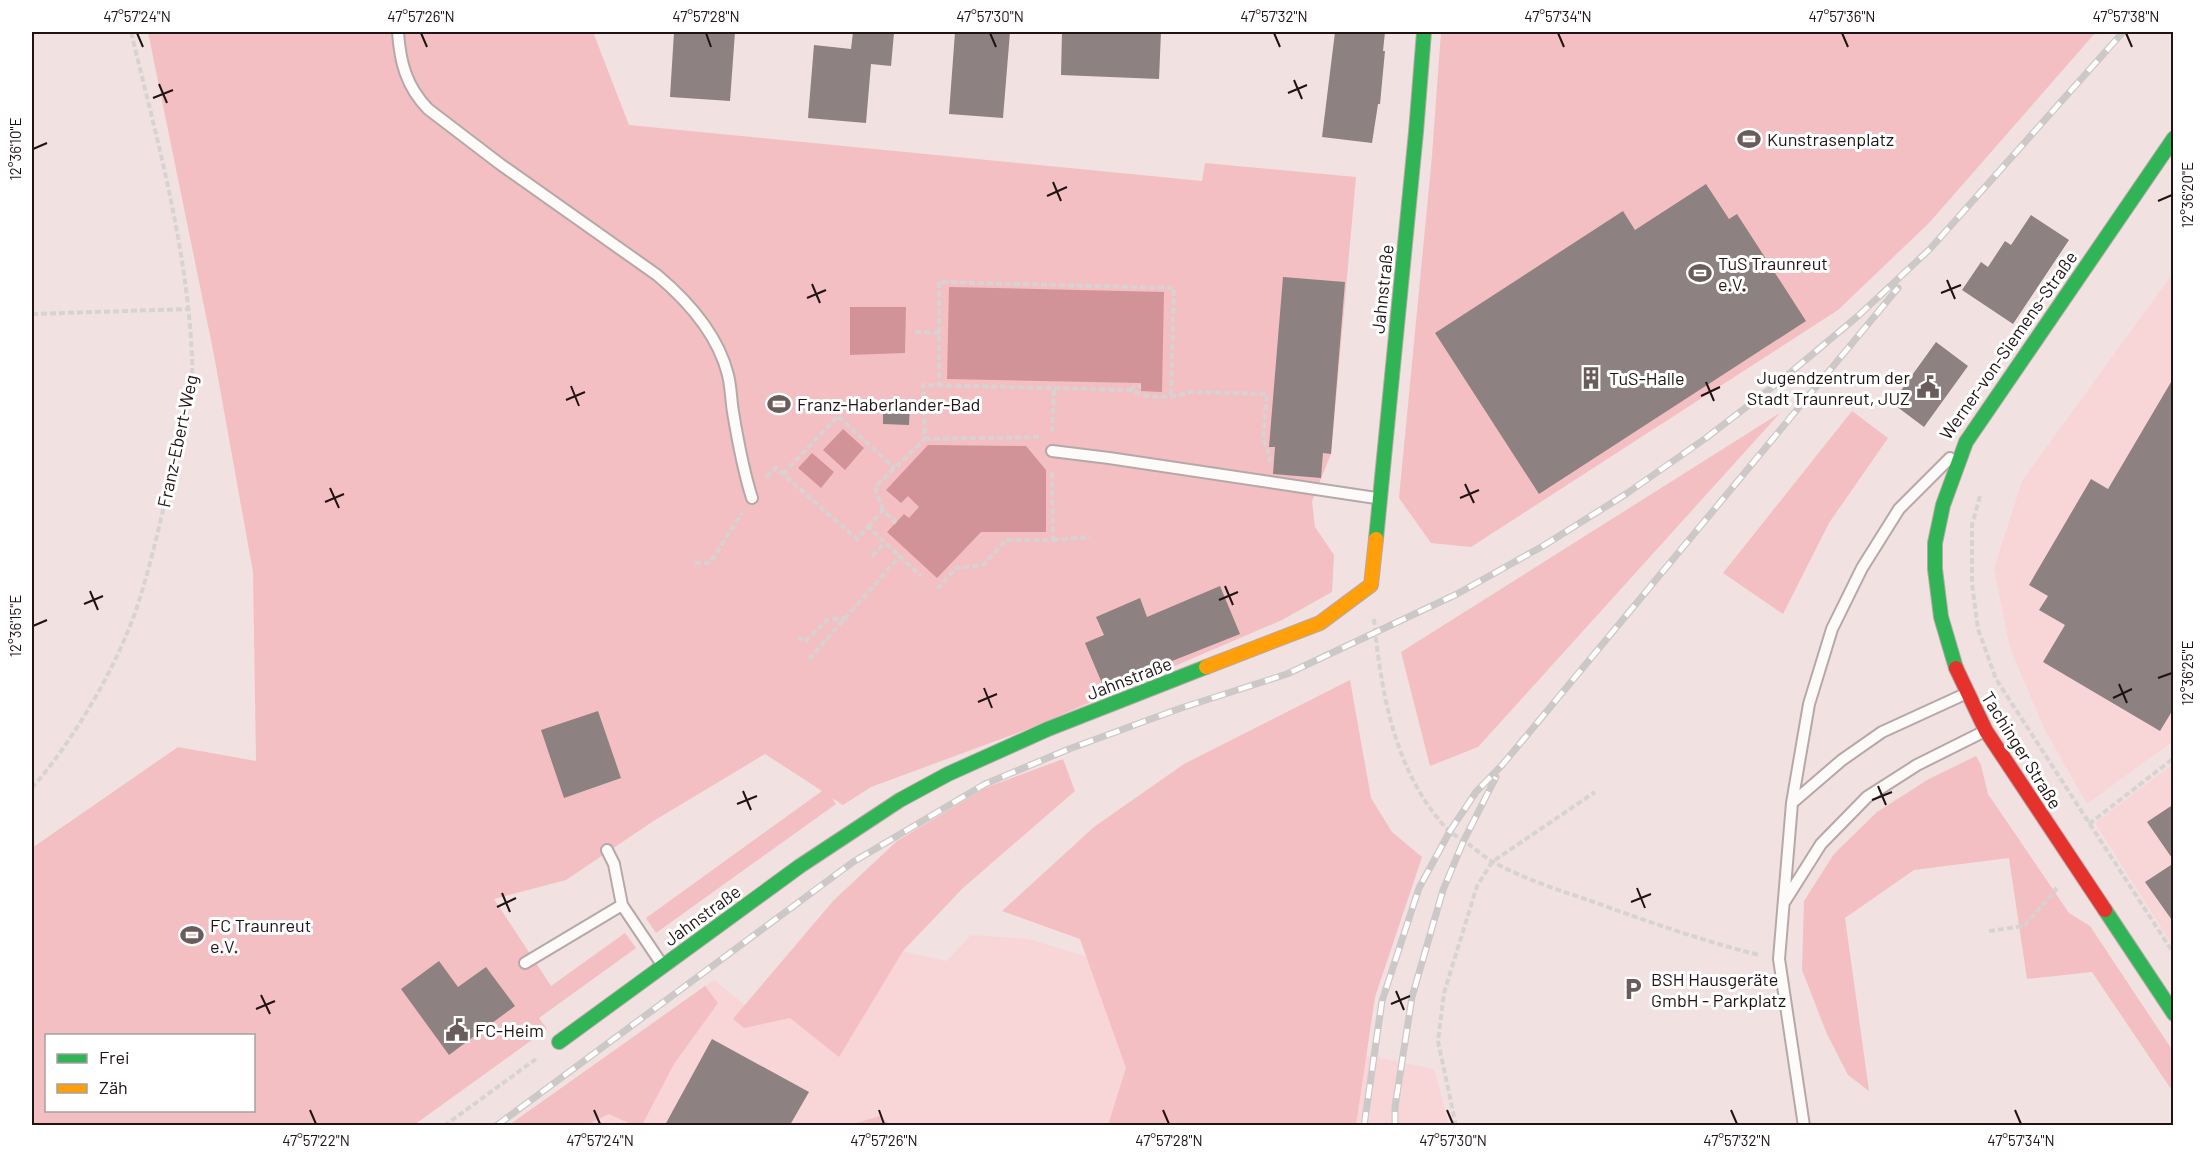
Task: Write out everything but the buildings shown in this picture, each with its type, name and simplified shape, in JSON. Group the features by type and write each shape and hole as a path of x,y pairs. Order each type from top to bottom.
{"street":[{"name":"Jahnstraße","path":"559,1042 855,828 951,772 1057,725 1320,623 1371,585 1424,32"},
{"name":"Werner-von-Siemens-Straße","path":"1966,442 2174,138"},
{"name":"Tachinger Straße","path":"1966,442 1945,498 1935,541 1938,599 1949,650 1965,694 1986,731 2174,1014"}],"lane":[{"path":"398,32 400,58 406,79 418,99 428,109 500,164 657,275 679,294 703,322 720,353 728,375 743,471 752,498"},
{"name":"Werner-von-Siemens-Straße","path":"1804,1125 1779,959 1792,803 1809,704 1837,619 1862,568 1899,509 1966,442"},
{"path":"1052,451 1380,499"},
{"path":"1792,803 1842,760 1882,732 1965,694"},
{"path":"1783,904 1821,844 1867,797 1917,765 1986,731"},
{"path":"607,850 614,864 622,905 663,966"},
{"path":"525,963 622,905"}],"path":[{"name":"Franz-Ebert-Weg","path":"32,788 75,729 105,678 138,604 173,473 191,386 193,358 184,270 170,194 131,32"},
{"path":"939,386 939,282 1174,288 1171,396"},
{"path":"32,314 187,309"},
{"path":"915,332 939,333"},
{"path":"925,439 923,386 1130,390 1141,396 1179,396 1190,392 1267,394 1263,439 1270,456 1268,472 1278,484"},
{"path":"1130,390 1141,386"},
{"path":"1053,540 1054,388"},
{"path":"783,474 838,416 894,468"},
{"path":"896,523 883,510 875,487 925,439 1052,436"},
{"path":"695,563 710,563 765,477 776,468 857,539 883,510"},
{"path":"1981,491 1972,525 1972,584 1978,628 1996,679 2174,954"},
{"path":"868,527 921,576"},
{"path":"937,589 956,568 983,565 1006,540 1090,537"},
{"path":"872,556 885,543"},
{"path":"809,659 900,556"},
{"path":"1371,585 1375,648 1385,703 1408,770 1430,806 1449,831 1492,862 1539,882 1671,930 1779,959"},
{"path":"798,637 805,642 827,620 846,618"},
{"path":"2089,824 2174,758"},
{"path":"1456,1125 1438,1041 1444,993 1477,886 1492,862 1595,792"},
{"path":"1989,931 2024,927 2056,890 2050,882"},
{"path":"444,1125 559,1042"}],"shaded area":[{"name":"Franz-Haberlander-Bad","path":"148,32 593,32 629,125 1202,181 1205,163 1356,177 1331,454 1312,501 1315,527 1334,555 1332,592 1282,620 1028,729 871,787 843,805 832,798 836,804 656,933 646,918 822,791 765,754 655,820 566,880 494,899 551,986 625,933 636,948 539,1018 547,1029 414,1125 32,1125 32,848 178,747 256,761 253,572 214,355"},
{"name":"TuS Traunreut e.V.","path":"1441,32 2096,32 1929,223 1838,310 1471,547 1431,543 1399,498 1432,156"},
{"path":"2173,273 2173,741 2087,804 2045,730 2010,648 1994,569 2022,481"},
{"path":"949,287 1164,292 1162,392 1141,391 1141,383 947,379"},
{"path":"850,307 906,307 905,353 850,355"},
{"path":"1852,411 1888,438 1829,523 1783,614 1723,573"},
{"path":"1780,413 1478,747 1430,766 1401,652"},
{"path":"843,429 864,448 845,470 823,450"},
{"path":"928,445 1026,446 1046,470 1046,532 981,532 937,578 887,532 904,514 909,518 919,507 908,496 901,503 886,490"},
{"path":"812,453 834,472 821,488 798,468"},
{"path":"1350,680 1371,798 1392,832 1422,857 1375,997 1356,1125 1108,1125 1126,1068 1080,939 1002,911 1094,827 1184,764"},
{"path":"1976,756 1981,765 1988,794 2069,913 2090,926 2173,1051 2173,1092 2092,972 2027,979 2009,858 1914,870 1845,918 1869,1091 1848,1075 1827,1034 1802,970 1804,901 1834,854 1877,812 1929,779"},
{"path":"1063,759 1075,791 963,888 903,951 839,1057 790,1018 744,1028 733,1019 834,900 897,841 985,788"},
{"path":"2173,764 2173,946 2095,823"},
{"path":"834,900 903,951 947,961 971,935 1028,939 1176,983 1366,1055 1434,1069 1449,1125 509,1126 714,980 745,1005"},
{"path":"705,986 718,1003 674,1064 642,1125 633,1125 609,1114 586,1125 509,1125"},
{"path":"880,1116 891,1125 850,1125"}],"railway":[{"path":"496,1126 853,862 985,784 1069,749 1181,708 1287,674 1457,594 1543,546 1626,494 1706,438 1784,378 1858,316 1930,249 2123,32"},
{"path":"1364,1126 1382,1001 1419,888 1450,831 1476,792 1503,764 1898,288"},
{"path":"1395,1126 1395,1107 1412,997 1443,890 1464,840 1496,777"}],"traffic: fast":[{"path":"1376,539 1424,32"},
{"path":"1956,668 1941,617 1935,569 1935,543 1943,505 1966,442 2174,138"},
{"path":"559,1042 800,866 900,800 948,774 1048,729 1206,667"},
{"path":"2105,910 2174,1014"}],"traffic: slow":[{"path":"1206,667 1320,623 1371,585 1376,539"}],"traffic: jam":[{"path":"1956,668 1986,731 2105,910"}],"place":[{"name":"Kunstrasenplatz","path":"1749,139"},
{"name":"TuS Traunreut e.V.","path":"1700,273"},
{"name":"TuS-Halle","path":"1591,378"},
{"name":"Jugendzentrum der Stadt Traunreut, JUZ","path":"1928,387"},
{"name":"Franz-Haberlander-Bad","path":"779,404"},
{"name":"FC Traunreut e.V.","path":"192,935"},
{"name":"BSH Hausgeräte GmbH - Parkplatz","path":"1633,989"},
{"name":"FC-Heim","path":"457,1030"}]}
